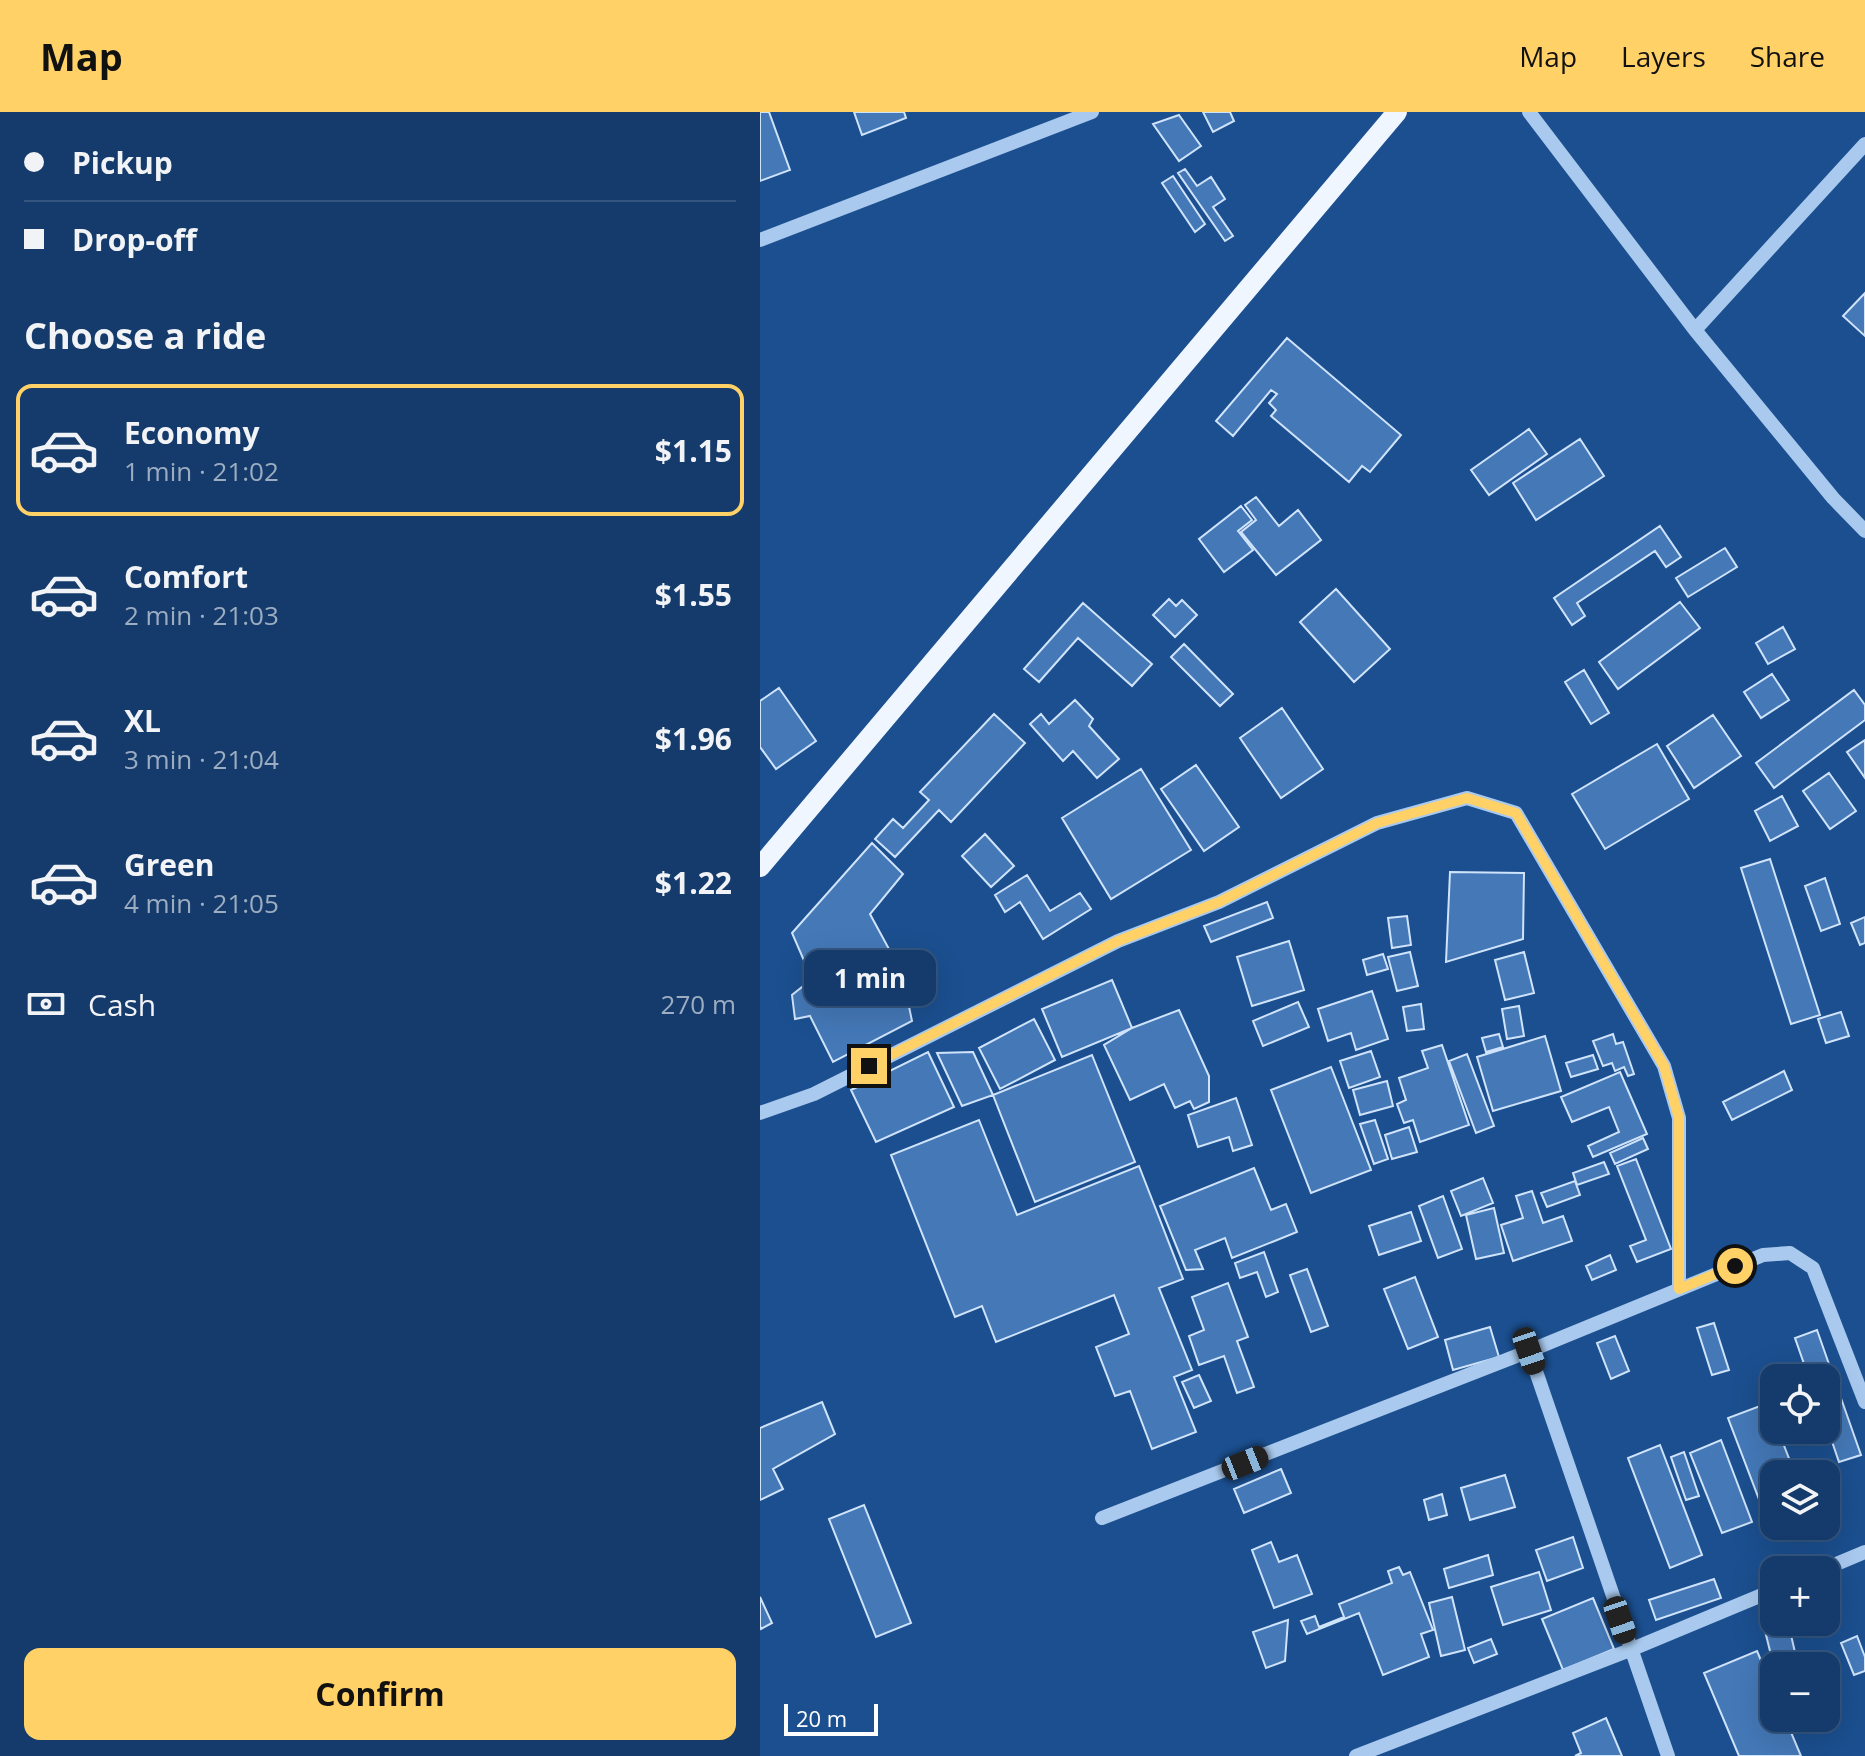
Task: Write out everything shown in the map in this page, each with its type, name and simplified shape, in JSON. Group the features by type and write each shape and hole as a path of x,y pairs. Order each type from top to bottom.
{"main road":[{"path":"760,867 1397,112"}],"street":[{"path":"760,240 1092,112"},
{"path":"1529,112 1695,330 1833,498 1865,531"},
{"path":"1695,330 1865,144"},
{"path":"760,1113 814,1094 1118,941 1219,902 1377,823 1467,798 1516,813 1664,1066 1679,1118 1679,1289"},
{"path":"1102,1518 1529,1351 1763,1255 1790,1253 1813,1268 1865,1402"},
{"path":"1529,1351 1668,1756"},
{"path":"1840,1562 1865,1552"},
{"path":"1356,1756 1630,1650 1760,1596"}],"building":[{"path":"760,112 769,112 790,170 760,181"},
{"path":"854,112 904,112 906,118 862,135"},
{"path":"1203,112 1230,112 1234,121 1213,132"},
{"path":"1179,115 1201,146 1179,161 1153,124"},
{"path":"1185,169 1197,186 1211,177 1225,199 1213,207 1233,236 1225,241 1178,173"},
{"path":"1173,176 1205,224 1195,232 1162,183"},
{"path":"1865,293 1865,336 1843,316"},
{"path":"1287,338 1401,435 1370,472 1362,466 1349,482 1271,416 1276,410 1269,403 1277,394 1271,390 1233,436 1216,421"},
{"path":"1529,429 1547,454 1489,495 1471,470"},
{"path":"1580,439 1604,476 1536,520 1513,483"},
{"path":"1256,497 1279,526 1298,510 1321,540 1276,575 1241,532 1256,520 1245,505"},
{"path":"1241,506 1252,520 1238,531 1253,550 1224,572 1199,539"},
{"path":"1660,526 1681,557 1666,567 1655,551 1577,603 1585,616 1572,625 1554,598"},
{"path":"1725,548 1737,567 1688,597 1676,578"},
{"path":"1336,589 1390,649 1354,682 1300,622"},
{"path":"1169,599 1176,606 1182,600 1197,615 1175,637 1153,615"},
{"path":"1680,602 1700,628 1618,689 1599,662"},
{"path":"1083,603 1152,664 1132,686 1078,638 1039,682 1024,669"},
{"path":"1783,627 1795,649 1768,664 1756,643"},
{"path":"1184,644 1233,694 1220,706 1171,657"},
{"path":"1584,670 1609,713 1591,724 1565,682"},
{"path":"1772,674 1789,700 1761,718 1744,692"},
{"path":"779,688 816,741 776,769 760,747 760,701"},
{"path":"1854,690 1865,705 1865,720 1774,788 1756,763"},
{"path":"1075,700 1093,719 1089,726 1119,759 1097,778 1073,751 1063,761 1030,724 1041,714 1049,724"},
{"path":"1282,708 1323,769 1281,798 1240,738"},
{"path":"994,714 1025,743 951,822 939,810 895,857 875,839 893,819 903,828 929,800 920,792"},
{"path":"1713,715 1741,756 1694,788 1667,746"},
{"path":"1865,740 1865,778 1847,752"},
{"path":"1657,744 1689,799 1605,849 1572,794"},
{"path":"1196,765 1239,827 1204,851 1161,789"},
{"path":"1141,769 1191,850 1111,899 1062,818"},
{"path":"1829,773 1856,811 1830,829 1803,791"},
{"path":"1782,796 1798,826 1770,841 1755,811"},
{"path":"985,834 1014,866 991,887 962,856"},
{"path":"872,843 903,874 870,914 902,973 912,1021 833,1062 810,1016 795,1019 792,995 812,979 792,933"},
{"path":"1770,859 1820,1015 1791,1024 1741,868"},
{"path":"1450,872 1524,873 1523,939 1446,962"},
{"path":"1027,875 1050,911 1080,893 1091,909 1043,939 1020,902 1005,912 995,895"},
{"path":"1825,878 1840,924 1821,931 1805,886"},
{"path":"1267,902 1273,918 1211,942 1204,926"},
{"path":"1407,916 1411,945 1392,948 1388,918"},
{"path":"1865,917 1865,943 1860,945 1851,923"},
{"path":"1289,941 1304,990 1252,1006 1237,957"},
{"path":"1410,952 1418,986 1397,991 1388,957"},
{"path":"1524,952 1534,993 1505,1000 1495,960"},
{"path":"1383,954 1388,969 1367,975 1363,960"},
{"path":"1112,980 1132,1028 1062,1057 1042,1009"},
{"path":"1372,991 1388,1039 1356,1050 1351,1033 1328,1041 1318,1009"},
{"path":"1298,1002 1309,1027 1263,1046 1253,1021"},
{"path":"1421,1004 1424,1029 1407,1031 1403,1007"},
{"path":"1519,1006 1524,1036 1507,1039 1502,1009"},
{"path":"1179,1010 1209,1076 1209,1102 1194,1109 1190,1101 1175,1108 1164,1084 1130,1100 1104,1045 1132,1028"},
{"path":"1841,1012 1849,1036 1826,1043 1818,1019"},
{"path":"1034,1019 1055,1060 1000,1089 979,1048"},
{"path":"1499,1034 1503,1047 1486,1052 1482,1038"},
{"path":"1613,1034 1616,1044 1623,1042 1634,1074 1628,1076 1624,1067 1615,1071 1612,1063 1603,1066 1593,1041"},
{"path":"1545,1036 1561,1091 1493,1111 1477,1057"},
{"path":"1442,1045 1469,1125 1420,1142 1413,1120 1404,1123 1397,1104 1406,1100 1399,1078 1428,1068 1422,1051"},
{"path":"1371,1051 1380,1077 1349,1088 1340,1061"},
{"path":"928,1052 954,1107 876,1142 851,1090"},
{"path":"973,1052 993,1095 962,1106 937,1053"},
{"path":"1467,1054 1494,1126 1476,1133 1449,1061"},
{"path":"1092,1055 1135,1162 1035,1202 993,1095"},
{"path":"1593,1055 1598,1069 1571,1077 1566,1063"},
{"path":"1331,1067 1371,1170 1311,1193 1271,1090"},
{"path":"1784,1071 1792,1090 1732,1120 1723,1102"},
{"path":"1620,1072 1647,1134 1593,1157 1588,1146 1619,1132 1609,1107 1572,1122 1561,1097"},
{"path":"1387,1081 1393,1106 1360,1115 1353,1090"},
{"path":"1236,1098 1252,1145 1233,1151 1229,1137 1198,1147 1188,1115"},
{"path":"979,1120 1017,1215 1139,1166 1183,1279 1159,1288 1192,1370 1174,1377 1196,1432 1152,1449 1130,1391 1115,1396 1096,1347 1129,1334 1114,1295 996,1342 982,1306 955,1317 891,1155"},
{"path":"1375,1120 1388,1159 1374,1164 1360,1124"},
{"path":"1409,1127 1417,1152 1392,1159 1385,1135"},
{"path":"1643,1138 1648,1149 1615,1164 1610,1153"},
{"path":"1636,1159 1671,1249 1637,1262 1630,1246 1646,1240 1617,1166"},
{"path":"1604,1162 1609,1174 1577,1185 1573,1173"},
{"path":"1254,1168 1271,1210 1286,1204 1297,1232 1232,1258 1225,1238 1195,1250 1203,1269 1186,1270 1160,1206"},
{"path":"1483,1178 1493,1203 1461,1216 1451,1191"},
{"path":"1575,1181 1580,1195 1547,1207 1541,1193"},
{"path":"1532,1191 1543,1223 1563,1216 1572,1241 1513,1261 1501,1225 1523,1218 1516,1196"},
{"path":"1443,1196 1462,1249 1438,1258 1419,1206"},
{"path":"1494,1208 1504,1253 1476,1259 1466,1215"},
{"path":"1411,1212 1421,1241 1379,1255 1369,1226"},
{"path":"1264,1252 1278,1292 1266,1297 1257,1272 1240,1278 1235,1263"},
{"path":"1610,1255 1616,1270 1592,1280 1586,1266"},
{"path":"1307,1269 1328,1326 1311,1332 1290,1275"},
{"path":"1415,1277 1438,1337 1408,1349 1384,1289"},
{"path":"1228,1283 1248,1337 1237,1341 1254,1387 1237,1393 1224,1356 1199,1365 1189,1336 1204,1330 1192,1297"},
{"path":"1714,1323 1729,1370 1712,1375 1697,1328"},
{"path":"1490,1327 1499,1357 1453,1370 1445,1340"},
{"path":"1817,1330 1829,1364 1804,1364 1795,1338"},
{"path":"1615,1336 1629,1371 1611,1379 1597,1343"},
{"path":"1199,1375 1211,1401 1194,1408 1182,1382"},
{"path":"1840,1395 1861,1455 1838,1460 1833,1444 1840,1444"},
{"path":"822,1402 835,1434 773,1469 783,1489 760,1500 760,1428"},
{"path":"1760,1406 1760,1444 1783,1444 1790,1460 1760,1460 1760,1502 1728,1418"},
{"path":"1721,1440 1752,1522 1722,1533 1690,1453"},
{"path":"1660,1445 1702,1555 1670,1568 1628,1458"},
{"path":"1684,1452 1699,1496 1686,1500 1671,1457"},
{"path":"1281,1469 1291,1493 1244,1513 1234,1489"},
{"path":"1505,1475 1515,1507 1470,1520 1461,1488"},
{"path":"1442,1494 1447,1515 1429,1520 1424,1500"},
{"path":"864,1505 911,1623 876,1637 829,1519"},
{"path":"1573,1537 1583,1568 1547,1581 1536,1550"},
{"path":"1271,1542 1279,1562 1297,1555 1312,1594 1274,1608 1252,1550"},
{"path":"1488,1555 1493,1575 1449,1588 1444,1569"},
{"path":"1399,1567 1403,1575 1410,1572 1433,1630 1421,1634 1429,1657 1383,1675 1359,1613 1307,1634 1301,1621 1315,1616 1319,1627 1344,1617 1339,1604 1392,1583 1388,1571"},
{"path":"1539,1572 1551,1610 1503,1625 1491,1587"},
{"path":"1714,1579 1721,1598 1656,1620 1649,1600"},
{"path":"760,1597 772,1623 761,1629 760,1626"},
{"path":"1452,1597 1465,1650 1441,1656 1429,1603"},
{"path":"1593,1598 1614,1649 1563,1670 1542,1619"},
{"path":"1288,1620 1285,1661 1266,1668 1253,1632"},
{"path":"1766,1636 1791,1636 1795,1652 1770,1652"},
{"path":"1857,1636 1865,1657 1865,1671 1854,1675 1841,1643"},
{"path":"1491,1639 1497,1654 1474,1663 1468,1648"},
{"path":"1757,1651 1760,1658 1760,1732 1791,1732 1801,1756 1739,1756 1704,1673"},
{"path":"1606,1718 1622,1756 1575,1756 1581,1753 1573,1733"}],"route":[{"path":"869,1066 1118,941 1219,902 1377,823 1467,798 1516,813 1664,1066 1679,1118 1679,1289 1735,1266"}]}
